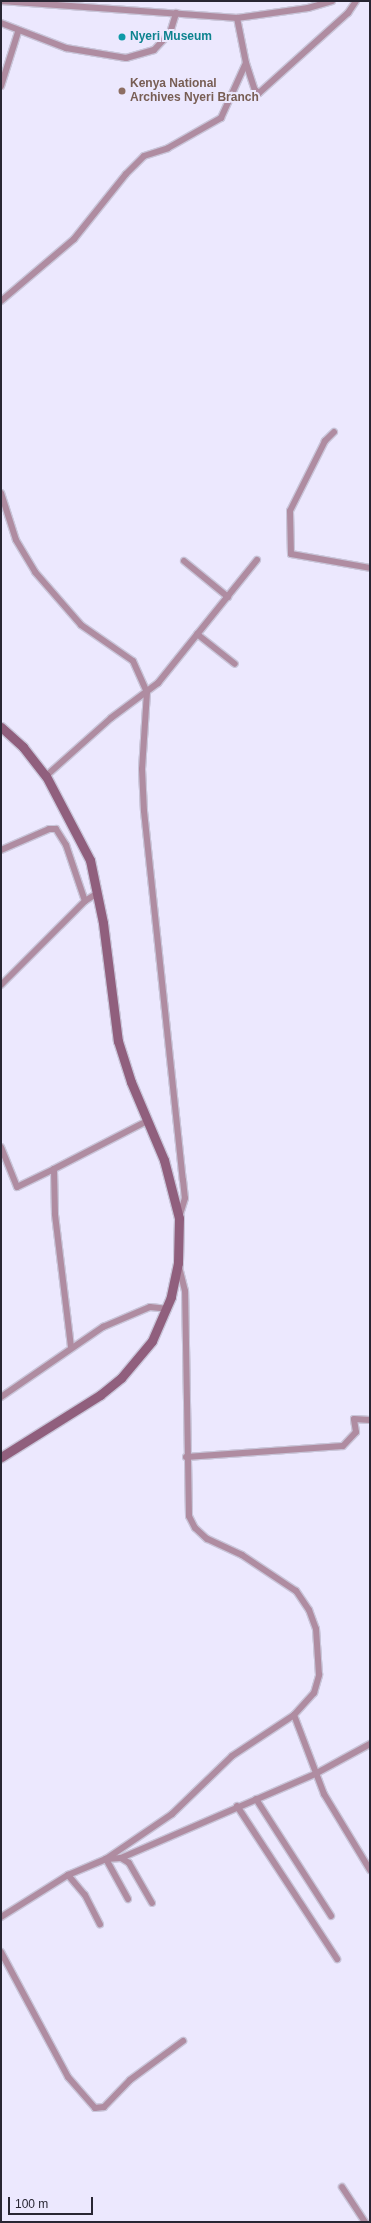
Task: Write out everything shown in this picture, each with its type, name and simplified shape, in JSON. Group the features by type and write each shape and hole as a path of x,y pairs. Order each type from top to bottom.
{"main road":[{"path":"1,727 23,746 46,776 85,849 98,893 118,1041 147,1121 166,1166 179,1218 178,1263 168,1309 152,1341 121,1378 1,1458"}],"street":[{"path":"1,1 237,18 308,8 332,1"},
{"path":"237,18 246,63 254,90 259,93 348,13 356,1"},
{"path":"1,23 18,32 66,48 126,58 154,50 170,33 176,13"},
{"path":"1,86 18,32"},
{"path":"1,301 74,239 126,174 144,156 168,148 221,118 246,63"},
{"path":"334,432 325,441 290,511 291,554 370,568"},
{"path":"1,493 16,540 35,572 81,626 133,661 147,692 142,769 144,811 184,1180 185,1198 179,1218"},
{"path":"46,776 111,718 147,692 228,597 257,560"},
{"path":"184,561 228,597"},
{"path":"197,634 235,664"},
{"path":"1,850 49,829 56,829 66,845 85,901"},
{"path":"1,985 85,901 98,893"},
{"path":"2,1151 17,1187 147,1121"},
{"path":"54,1169 55,1214 71,1347"},
{"path":"1,1917 68,1875 106,1859 172,1814 232,1756 294,1715 314,1693 319,1675 318,1643 309,1610 296,1592 277,1576 207,1539 195,1528 186,1495 185,1290 178,1263"},
{"path":"1,1397 71,1347 140,1310 168,1309"},
{"path":"186,1457 343,1446 356,1432 354,1419 370,1420"},
{"path":"294,1715 317,1773 344,1832 370,1870"},
{"path":"106,1859 121,1858 317,1773 370,1744"},
{"path":"256,1799 332,1916"},
{"path":"238,1806 337,1959"},
{"path":"121,1858 129,1863 152,1903"},
{"path":"106,1859 128,1899"},
{"path":"68,1875 84,1895 100,1924"},
{"path":"1,1952 68,2077 94,2108 104,2107 130,2080 183,2041"},
{"path":"342,2187 365,2222"}],"place":[{"name":"Nyeri Museum","path":"122,37"},
{"name":"Kenya National Archives Nyeri Branch","path":"122,91"}]}
